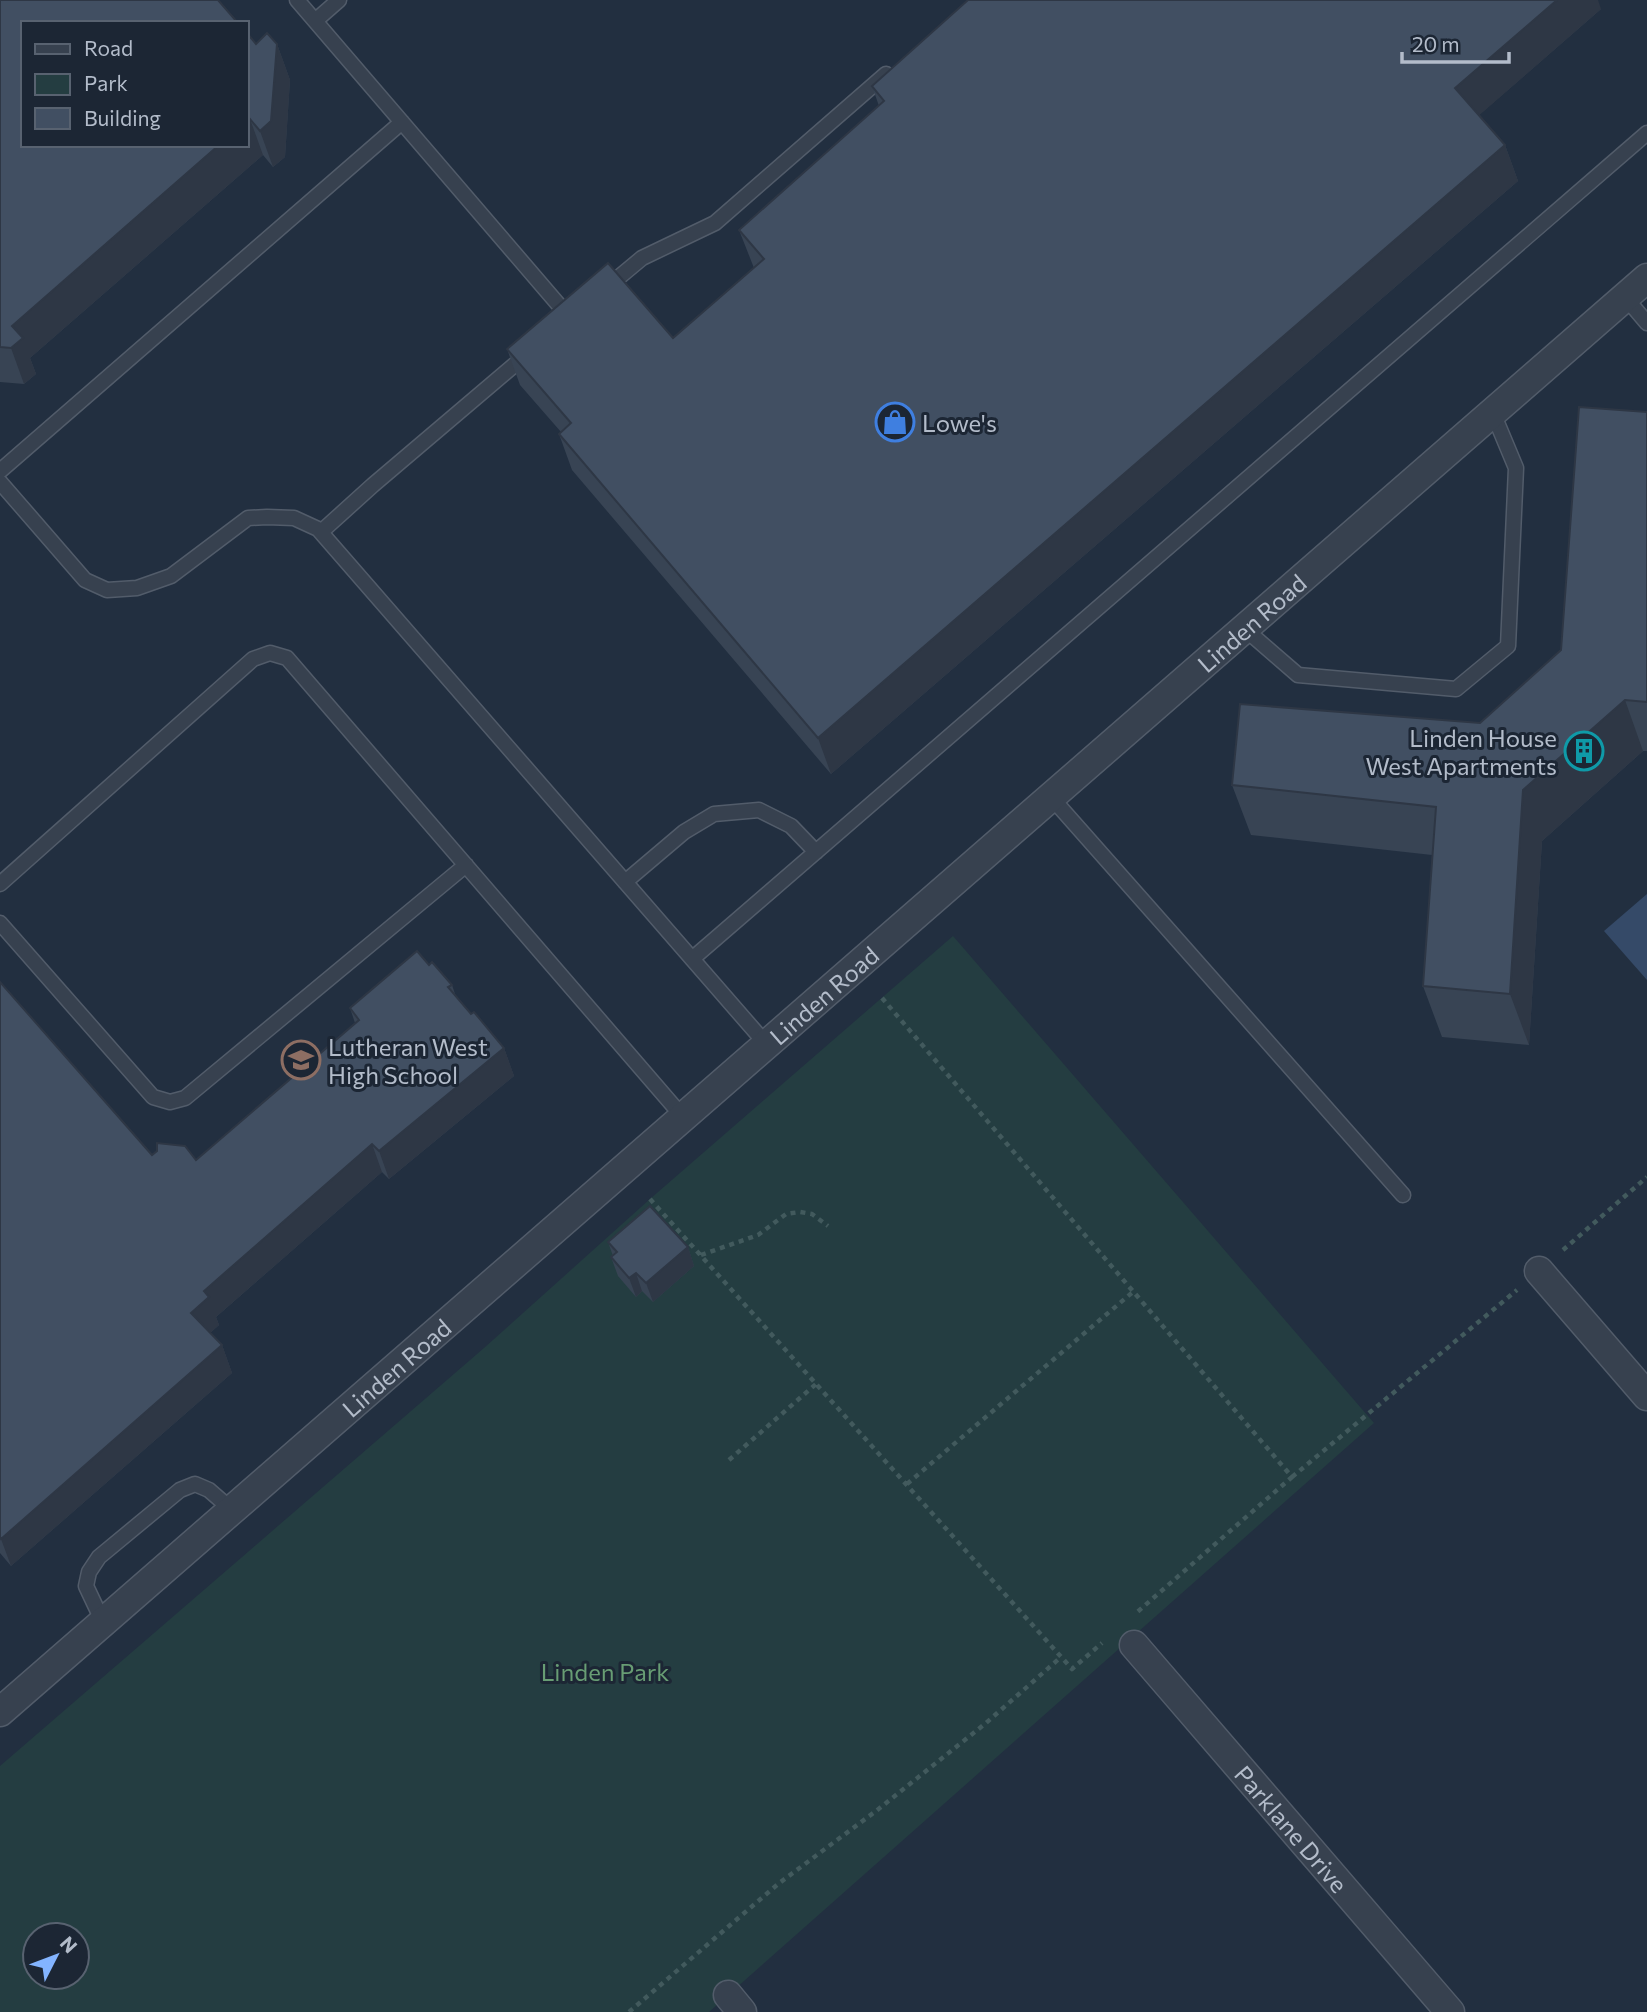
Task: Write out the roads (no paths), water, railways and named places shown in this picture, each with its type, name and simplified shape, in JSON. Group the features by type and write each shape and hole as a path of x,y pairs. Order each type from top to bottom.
{"street":[{"name":"Linden Road","path":"0,1712 1647,278"},
{"path":"1539,1271 1647,1396"},
{"name":"Parklane Drive","path":"1125,1633 1450,2012"}],"lane":[{"path":"297,0 570,318"},
{"path":"315,21 339,0"},
{"path":"600,293 642,258 715,223 895,67"},
{"path":"0,471 402,122"},
{"path":"692,959 1647,132"},
{"path":"1625,297 1647,323"},
{"path":"321,532 538,345"},
{"path":"1245,629 1298,675 1456,689 1508,646 1516,468 1493,412"},
{"path":"0,482 85,580 107,590 137,588 171,576 248,518 294,519 318,529 767,1045"},
{"path":"0,884 253,659 270,653 287,658 683,1117"},
{"path":"1051,797 1403,1195"},
{"path":"625,882 684,832 714,814 760,810 791,826 816,852"},
{"path":"0,923 153,1097 170,1102 185,1098 466,865"},
{"path":"103,1622 86,1586 89,1572 99,1557 180,1490 195,1484 209,1490 232,1510"}],"water":[{"path":"1647,894 1647,980 1604,931"}],"place":[{"name":"Lowe's","path":"895,422"},
{"name":"Linden House West Apartments","path":"1584,751"},
{"name":"Lutheran West High School","path":"301,1060"}],"park label":[{"name":"Linden Park","path":"605,1671"}]}
